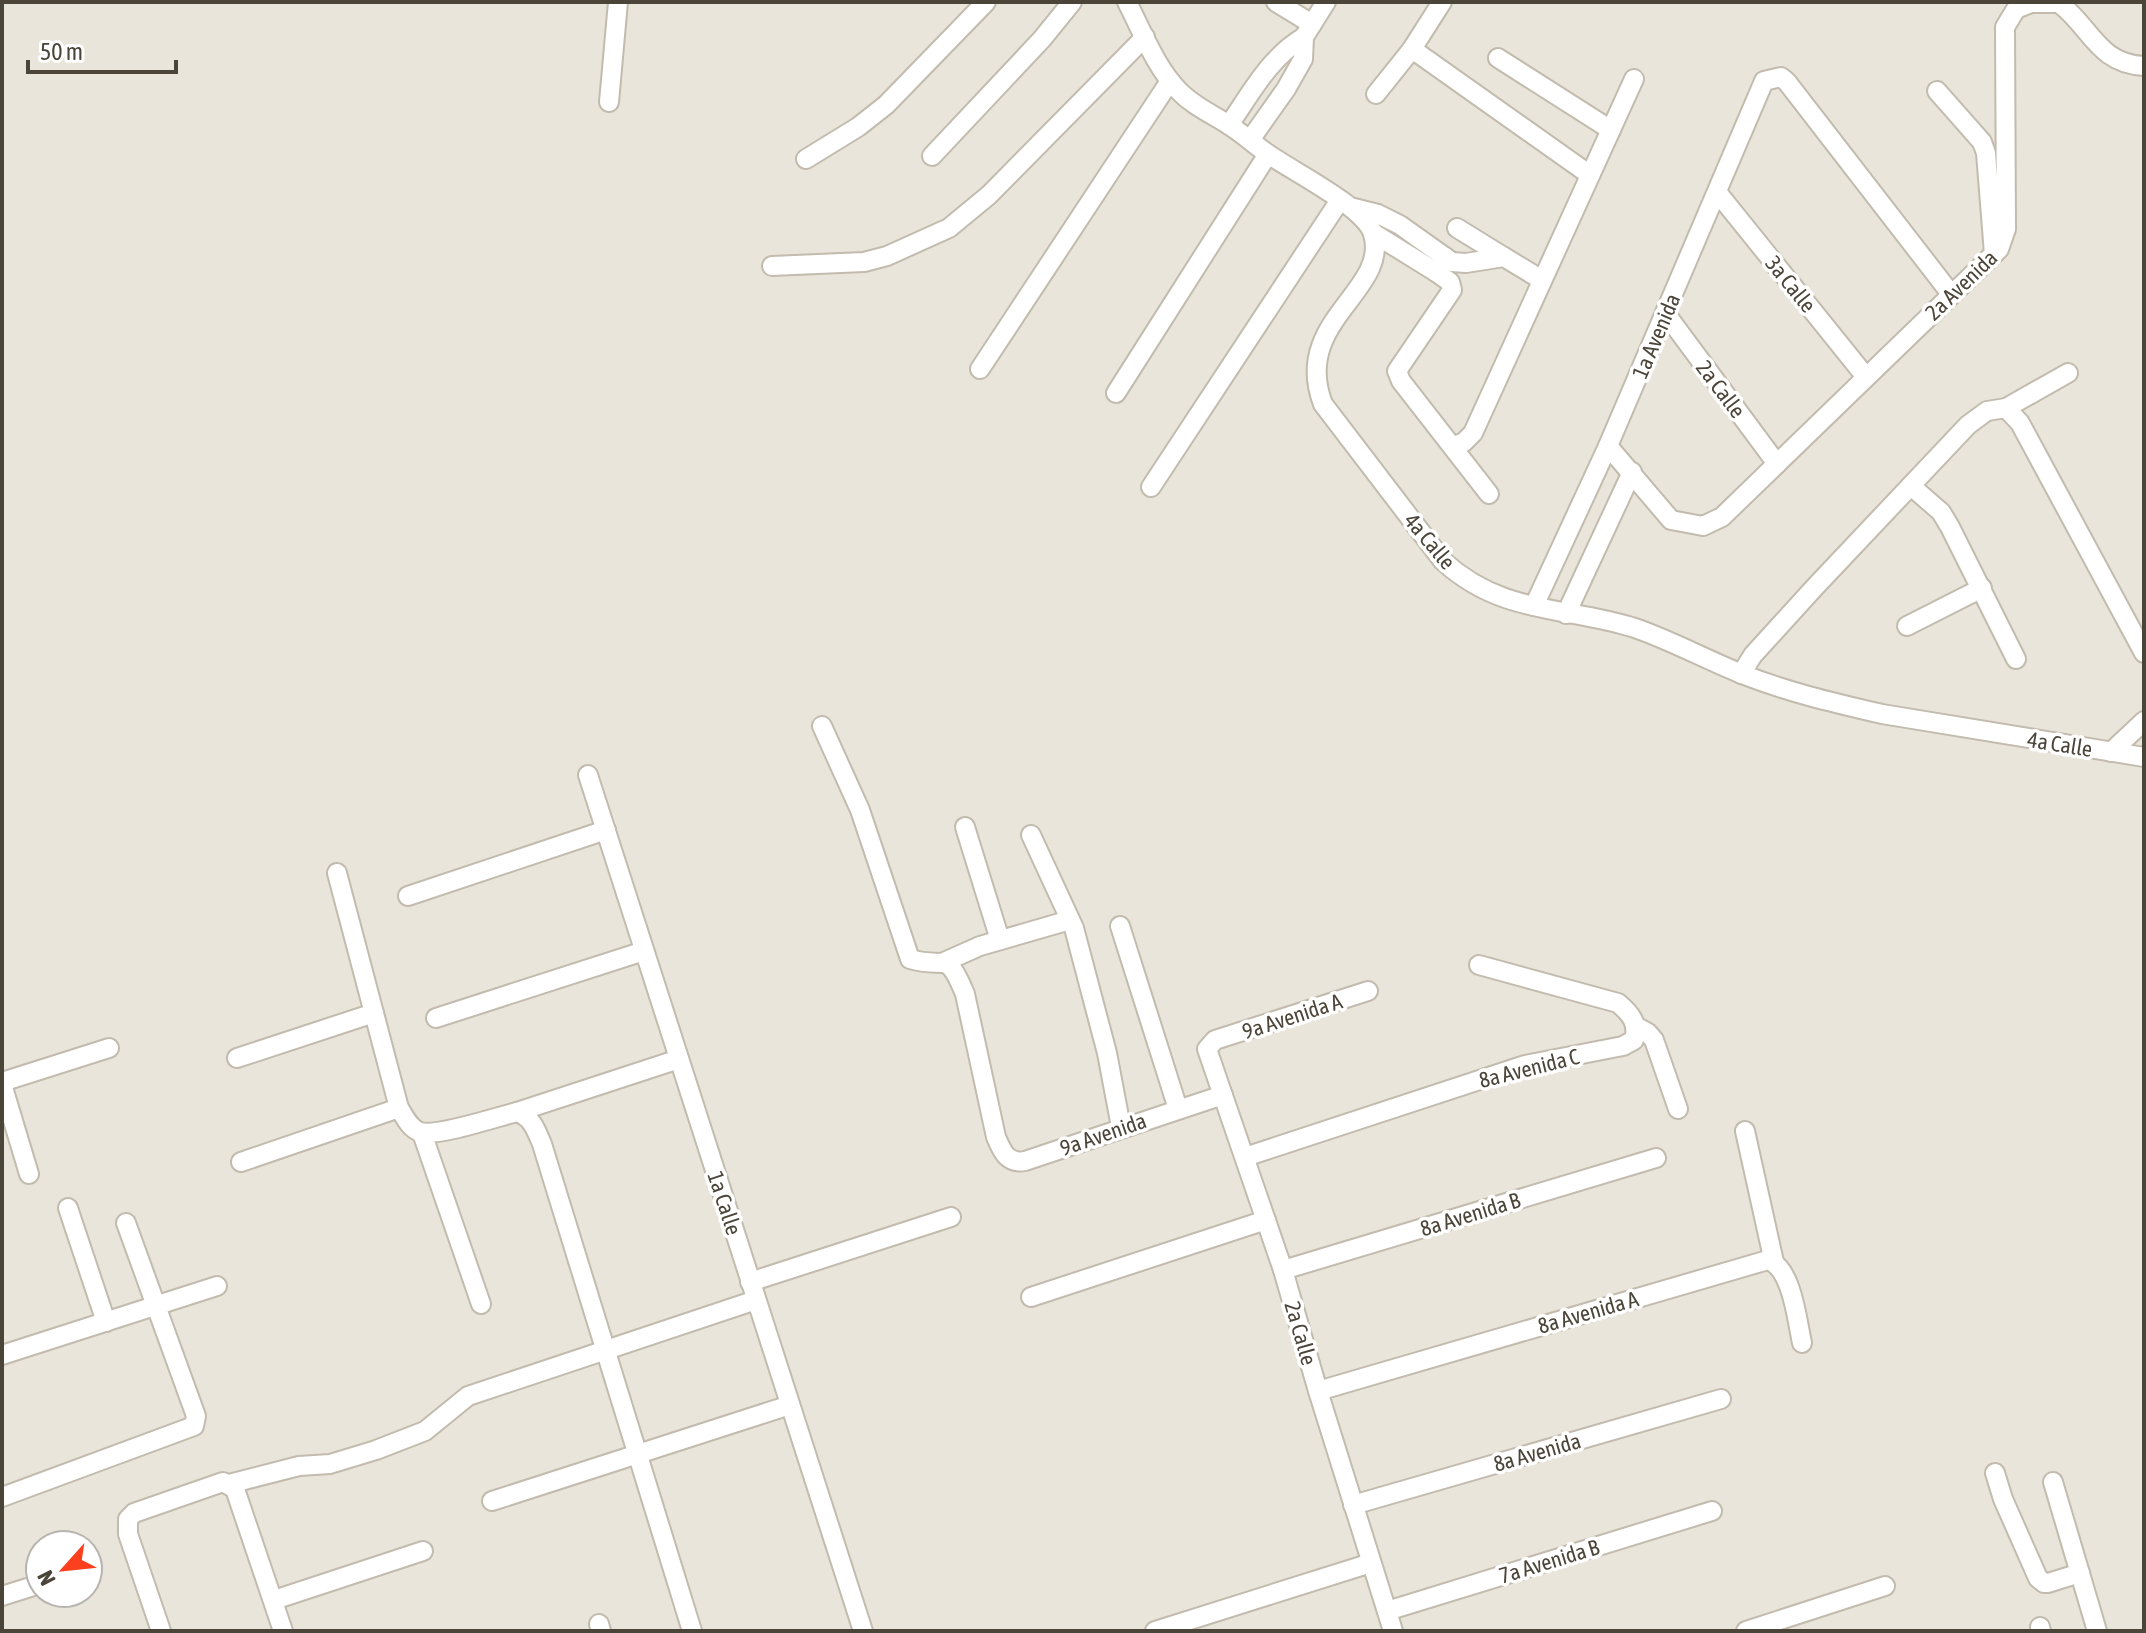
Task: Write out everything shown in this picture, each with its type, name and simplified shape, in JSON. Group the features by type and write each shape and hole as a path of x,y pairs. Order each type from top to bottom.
{"street":[{"path":"609,102 618,2"},
{"path":"806,159 858,127 886,105 986,2"},
{"path":"932,156 1042,39 1072,2"},
{"path":"1127,2 1170,81 1187,99 1346,204 1367,222 1373,233 1441,265 1504,257"},
{"path":"1276,2 1308,31"},
{"path":"1229,125 1286,48 1308,31 1326,2"},
{"path":"1376,94 1412,49 1442,2"},
{"name":"2a Avenida","path":"1632,472 1671,520 1703,526 1722,517 1999,249 2006,229 2005,27 2016,9 2031,3 2059,3 2113,59 2144,66"},
{"path":"1250,140 1304,57 1308,31"},
{"path":"772,266 850,264 876,259 916,245 949,228 989,195 1145,37"},
{"path":"1412,49 1590,175"},
{"path":"1498,58 1611,130"},
{"name":"1a Avenida","path":"1534,606 1666,314 1764,81 1781,77 1951,294"},
{"path":"1453,447 1473,433 1634,79"},
{"path":"980,369 1170,81"},
{"path":"1937,91 1982,142 1986,153 1994,254"},
{"path":"1252,92 1275,104"},
{"path":"1116,393 1268,154"},
{"name":"3a Calle","path":"1717,192 1866,377"},
{"path":"1346,204 1400,225 1441,265 1450,282 1452,290 1397,371 1401,381 1489,494"},
{"path":"1151,487 1346,204"},
{"path":"1457,228 1542,280"},
{"name":"4a Calle","path":"1373,233 1375,248 1372,265 1325,333 1315,374 1323,404 1443,561 1464,580 1506,599 1637,629 1741,674 1882,714 2144,757"},
{"name":"2a Calle","path":"1666,314 1777,464"},
{"path":"1741,674 1753,655 1793,611 1968,425 1987,411 2006,408 2068,373"},
{"path":"2006,408 2020,423 2144,653"},
{"path":"1566,614 1632,472 1608,446"},
{"path":"1911,486 1941,512 2016,659"},
{"path":"1907,626 1982,588"},
{"path":"2111,752 2144,721"},
{"path":"822,726 860,810 910,959 944,962 966,951 1070,920"},
{"name":"1a Calle","path":"588,775 863,1631"},
{"path":"965,827 1000,940"},
{"path":"408,896 606,830"},
{"path":"1031,835 1070,920 1093,993 1121,1127"},
{"path":"337,873 399,1108 410,1126 422,1133 517,1112 679,1059"},
{"path":"1120,926 1178,1109"},
{"path":"436,1018 644,951"},
{"name":"9a Avenida","path":"944,962 957,973 965,994 996,1137 1006,1157 1018,1162 1223,1095"},
{"path":"1479,965 1618,1003 1631,1015 1637,1027 1654,1040 1678,1109"},
{"name":"9a Avenida A","path":"1215,1040 1368,991"},
{"path":"237,1058 374,1013"},
{"name":"8a Avenida C","path":"1245,1157 1525,1065 1623,1046 1634,1040 1637,1027"},
{"name":"2a Calle","path":"1215,1040 1207,1049 1283,1270 1393,1631"},
{"path":"29,1174 2,1083 109,1048"},
{"path":"241,1162 399,1108"},
{"path":"517,1112 526,1115 542,1144 692,1631"},
{"path":"1745,1131 1774,1262 1783,1270 1787,1281 1802,1343"},
{"path":"422,1133 481,1304"},
{"name":"8a Avenida B","path":"1283,1270 1656,1158"},
{"path":"68,1208 106,1322"},
{"path":"161,1631 128,1534 128,1519 134,1513 215,1483 229,1484 299,1466 330,1464 376,1450 425,1431 468,1396 606,1350 951,1217"},
{"path":"1031,1297 1266,1220"},
{"path":"2,1497 194,1426 196,1416 126,1223"},
{"name":"8a Avenida A","path":"1318,1391 1762,1261 1774,1262"},
{"path":"2,1355 217,1286"},
{"name":"8a Avenida","path":"1353,1505 1721,1399"},
{"path":"492,1501 790,1405"},
{"path":"1995,1473 2003,1499 2038,1578 2048,1583 2080,1573"},
{"path":"2053,1482 2097,1631"},
{"path":"229,1484 238,1498 283,1631"},
{"name":"7a Avenida B","path":"1387,1611 1712,1511"},
{"path":"274,1600 423,1551"},
{"path":"1155,1631 1195,1625 1371,1563"},
{"path":"1746,1631 1885,1586"},
{"path":"2,1596 24,1589"}],"shaded area":[{"path":"2,2 2144,2 2144,1631 2,1631"}]}
